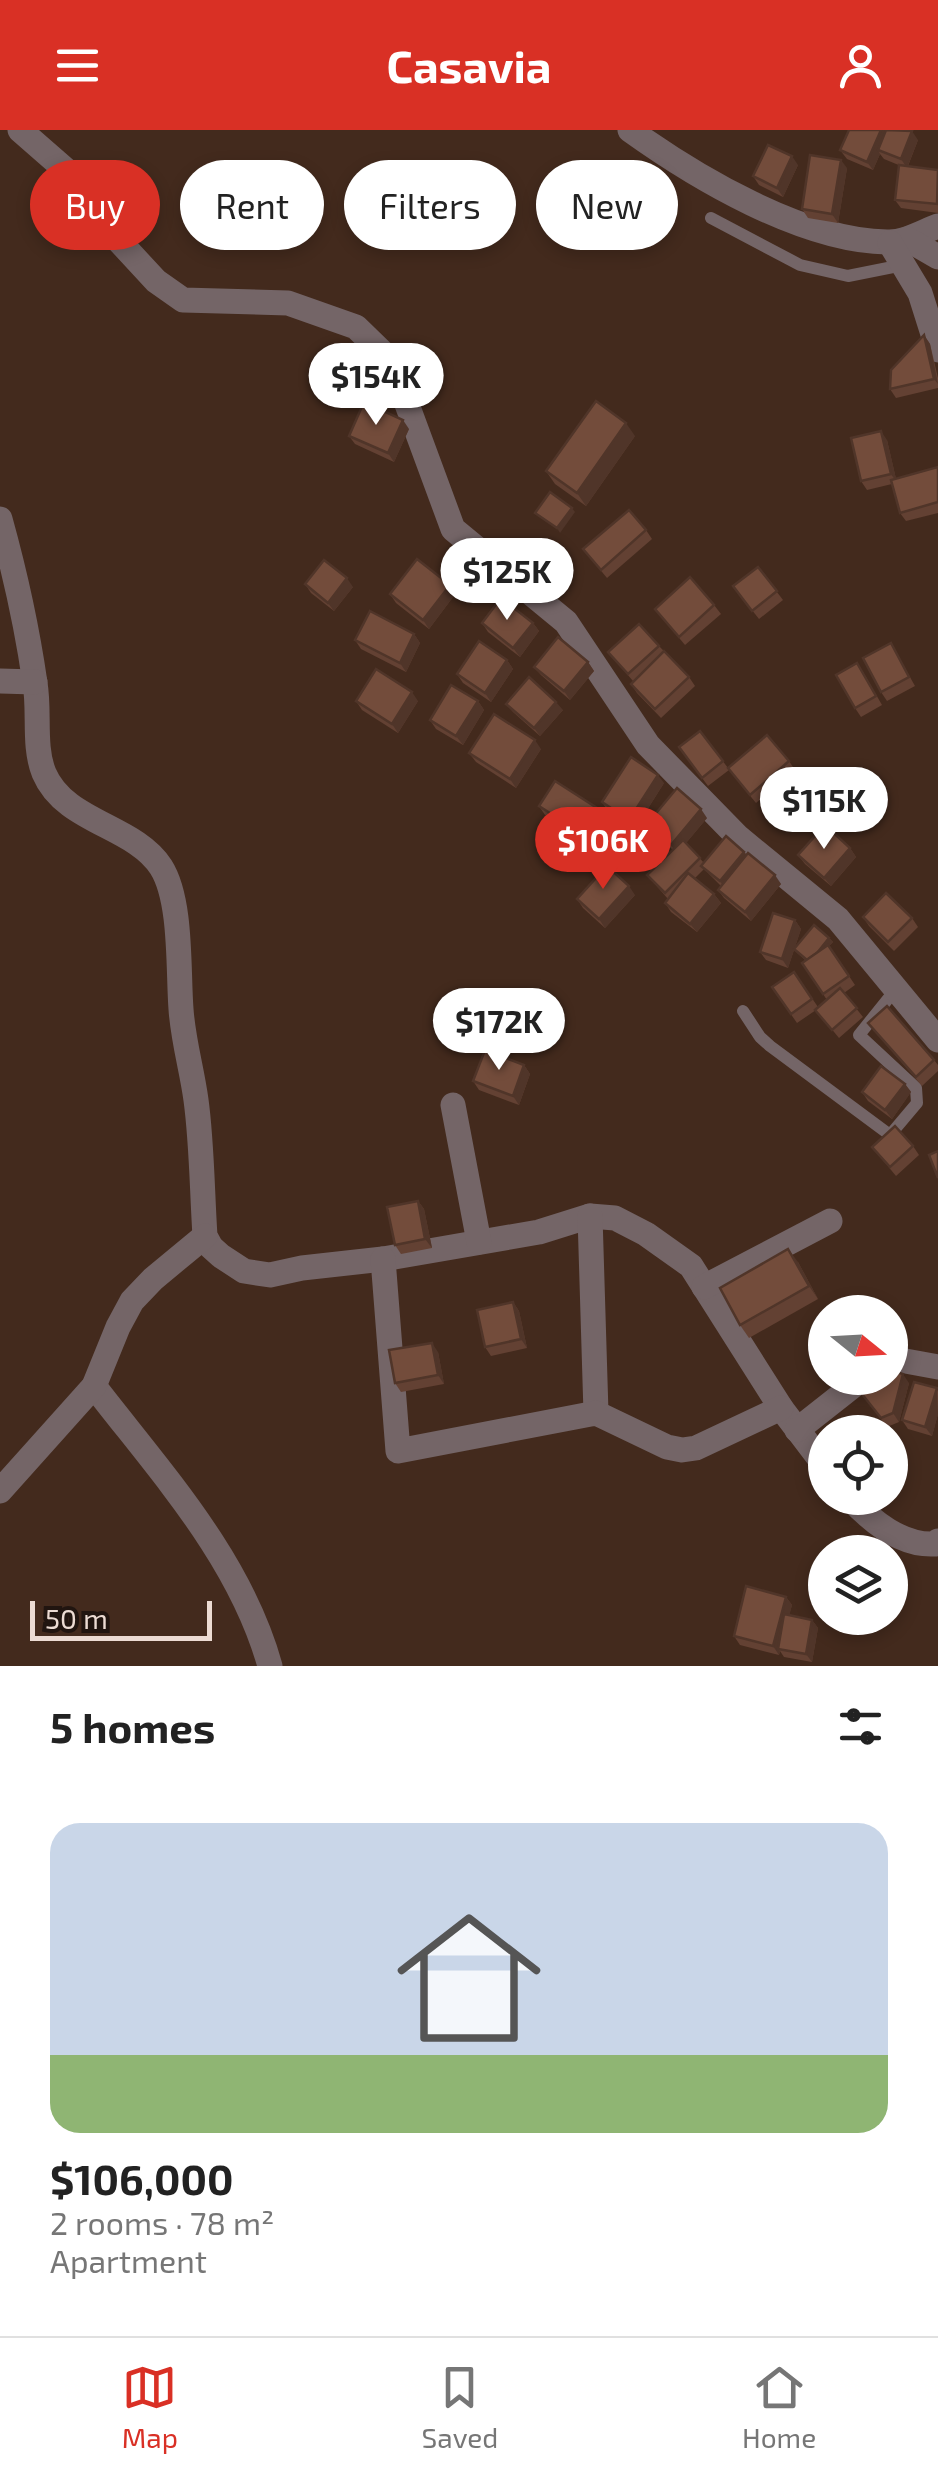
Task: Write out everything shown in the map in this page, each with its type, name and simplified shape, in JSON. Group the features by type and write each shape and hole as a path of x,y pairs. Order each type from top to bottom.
{"street":[{"path":"20,130 76,179 119,241 156,281 183,300 288,303 356,327 391,361 454,529 566,622 648,745 738,837 838,919 938,1040"},
{"path":"630,130 674,162 795,224 938,257"},
{"path":"900,249 938,226"},
{"path":"900,249 920,293 938,350"},
{"path":"0,519 17,578 36,682 39,754 44,774 69,804 147,851 162,868 170,890 181,1012 196,1103 206,1236 211,1247 244,1270 270,1275 538,1232 590,1216 615,1218 646,1234 690,1266 808,1444"},
{"path":"0,681 36,682"},
{"path":"453,1105 479,1242"},
{"path":"590,1216 596,1414"},
{"path":"704,1287 830,1220"},
{"path":"0,1491 94,1386 132,1301 206,1236"},
{"path":"383,1259 398,1452 596,1414 667,1447 682,1450 696,1448 781,1408"},
{"path":"908,1361 938,1367"},
{"path":"94,1386 216,1545 244,1599 270,1666"},
{"path":"797,1430 841,1395"},
{"path":"865,1515 918,1543 938,1541"}],"lane":[{"path":"711,218 800,265 848,276 900,249"},
{"path":"743,1011 770,1046 890,1135 917,1103 916,1088 859,1036 896,989"}],"building":[{"path":"849,130 881,130 867,162 840,150"},
{"path":"886,130 912,131 901,159 878,150"},
{"path":"768,145 792,156 777,188 753,176"},
{"path":"810,155 841,160 832,214 802,209"},
{"path":"899,165 938,170 937,204 895,200"},
{"path":"924,335 934,379 890,389 891,370"},
{"path":"596,401 626,423 577,493 546,471"},
{"path":"364,402 403,420 388,453 349,436"},
{"path":"881,431 891,474 861,481 851,438"},
{"path":"938,467 938,502 900,513 891,480"},
{"path":"550,492 572,508 557,528 535,513"},
{"path":"629,510 646,530 601,570 583,549"},
{"path":"417,559 450,585 423,620 390,594"},
{"path":"324,560 347,578 328,603 305,584"},
{"path":"758,567 777,591 752,611 733,586"},
{"path":"690,577 714,605 679,637 655,609"},
{"path":"501,598 533,623 513,648 482,623"},
{"path":"370,611 414,634 400,663 355,640"},
{"path":"639,624 659,646 628,674 608,652"},
{"path":"558,637 588,662 564,691 534,667"},
{"path":"479,641 507,660 485,693 457,674"},
{"path":"891,643 909,677 881,692 863,658"},
{"path":"664,651 689,677 655,709 631,684"},
{"path":"857,663 876,696 855,708 836,675"},
{"path":"376,669 412,692 392,724 356,701"},
{"path":"529,677 556,702 534,728 506,704"},
{"path":"451,685 478,701 456,736 430,720"},
{"path":"494,714 535,740 510,779 469,753"},
{"path":"700,731 723,761 702,778 679,747"},
{"path":"767,735 789,761 750,795 728,768"},
{"path":"631,757 658,775 629,820 602,802"},
{"path":"555,781 597,808 581,833 539,806"},
{"path":"677,788 701,809 671,845 647,824"},
{"path":"825,825 850,848 824,878 798,855"},
{"path":"726,836 744,852 720,881 701,866"},
{"path":"683,840 700,858 665,893 647,875"},
{"path":"748,853 775,875 745,912 718,890"},
{"path":"607,866 629,886 599,919 577,899"},
{"path":"688,873 714,894 690,924 665,903"},
{"path":"886,893 912,918 888,942 863,917"},
{"path":"773,913 795,920 782,959 760,952"},
{"path":"814,925 829,938 807,960 794,949"},
{"path":"828,945 849,976 823,994 802,963"},
{"path":"794,972 812,999 791,1014 772,987"},
{"path":"840,988 857,1008 832,1030 815,1010"},
{"path":"887,1006 934,1060 916,1077 868,1023"},
{"path":"485,1050 524,1065 513,1096 473,1081"},
{"path":"881,1066 905,1084 885,1110 862,1092"},
{"path":"895,1126 913,1146 890,1167 872,1147"},
{"path":"938,1151 938,1178 929,1155"},
{"path":"418,1201 425,1239 395,1245 387,1207"},
{"path":"788,1249 809,1286 740,1325 720,1288"},
{"path":"513,1302 521,1339 485,1347 477,1310"},
{"path":"432,1343 438,1375 395,1383 389,1350"},
{"path":"914,1382 937,1388 925,1427 908,1422 908,1415 904,1415"},
{"path":"863,1395 898,1395 893,1413 879,1415"},
{"path":"746,1586 786,1597 773,1646 734,1636"},
{"path":"784,1614 808,1619 806,1654 778,1649"}]}
